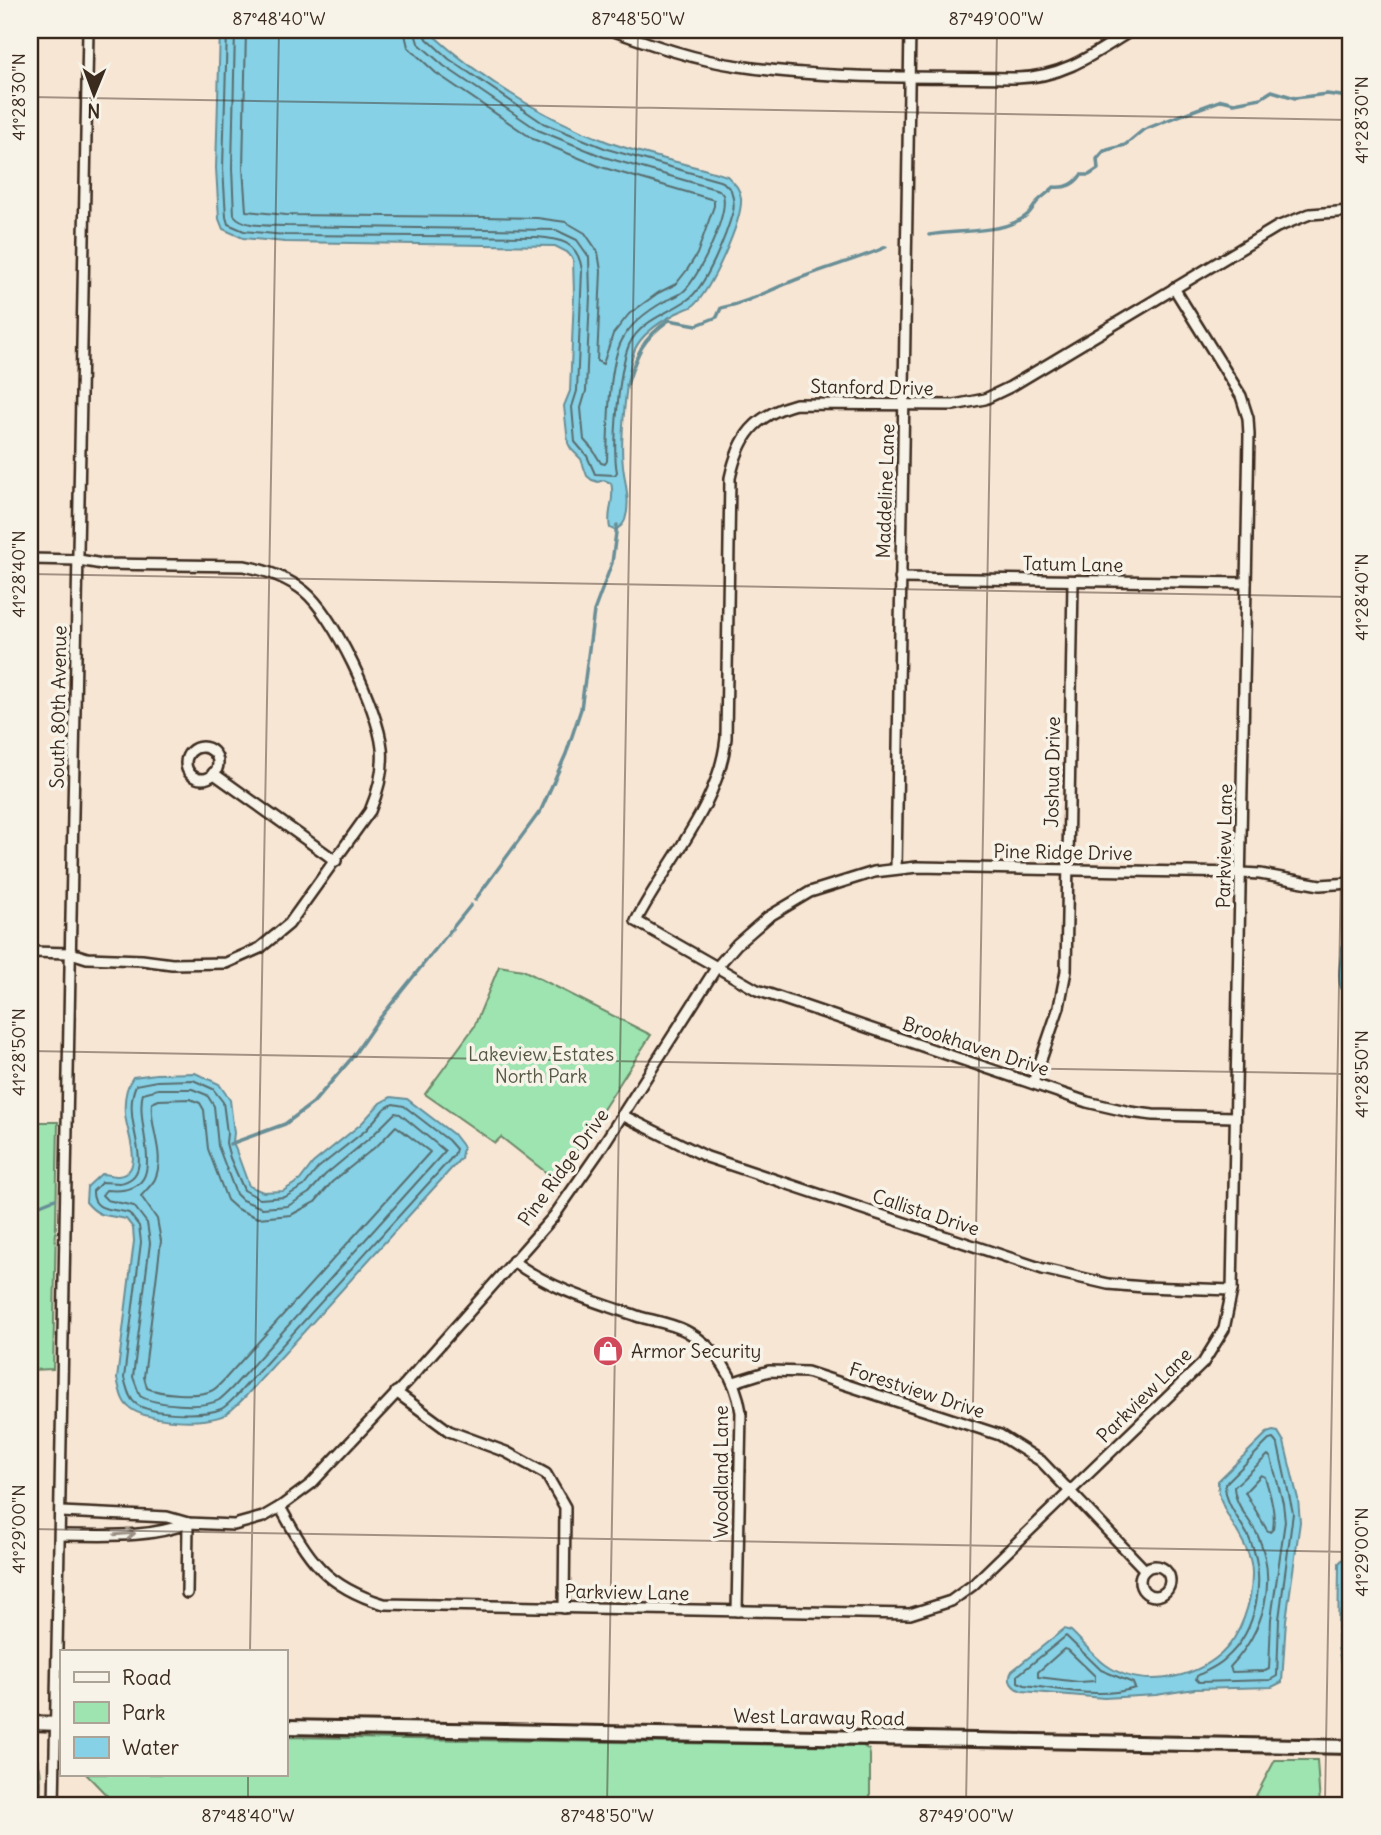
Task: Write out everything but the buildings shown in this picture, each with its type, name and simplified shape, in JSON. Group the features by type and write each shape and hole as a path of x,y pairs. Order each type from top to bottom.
{"main road":[{"path":"30,1723 58,1724"},
{"name":"West Laraway Road","path":"287,1727 1351,1747"}],"street":[{"name":"South 80th Avenue","path":"54,1805 58,1724 88,30"},
{"path":"611,30 676,52 740,66 794,72 1038,78 1077,64 1132,30"},
{"name":"Maddeline Lane","path":"896,868 910,30"},
{"name":"Stanford Drive","path":"716,968 661,933 636,921 708,799 724,753 730,478 739,445 763,418 779,408 796,404 954,405 985,400 1277,227 1310,214 1351,211"},
{"name":"Parkview Lane","path":"280,1507 319,1568 339,1585 358,1596 398,1606 910,1614 937,1607 962,1593 985,1574 1203,1363 1224,1329 1232,1290 1249,435 1245,406 1235,385 1174,288"},
{"path":"30,559 79,560 102,564 244,566 264,570 284,579 315,601 338,634 373,712 382,751 376,797 370,811 289,924 260,948 226,963 172,964 30,951"},
{"name":"Tatum Lane","path":"900,578 1246,583"},
{"name":"Joshua Drive","path":"1033,1083 1065,982 1073,582"},
{"path":"214,773 336,861"},
{"name":"Pine Ridge Drive","path":"61,1512 167,1517 188,1522 234,1525 263,1517 312,1484 554,1216 716,968 753,929 794,901 833,883 896,868 1241,873 1320,885 1351,883"},
{"name":"Brookhaven Drive","path":"716,968 757,990 1087,1102 1130,1112 1234,1117"},
{"name":"Callista Drive","path":"622,1115 707,1157 1043,1269 1108,1284 1232,1290"},
{"name":"Woodland Lane","path":"513,1261 553,1286 686,1331 712,1349 734,1382 741,1412 742,1436 737,1612"},
{"name":"Forestview Drive","path":"734,1382 769,1371 797,1371 1000,1435 1041,1461 1145,1570"},
{"path":"396,1392 449,1431 506,1452 545,1474 565,1507 564,1608"},
{"path":"187,1593 188,1522"},
{"name":"Pine Ridge Drive","path":"60,1535 119,1535 167,1531 188,1522"}],"green space":[{"name":"Lakeview Estates North Park","path":"499,966 523,970 651,1035 557,1181 501,1137 495,1143 425,1094 474,1027"},
{"path":"30,1122 58,1122 53,1369 30,1370"},
{"path":"287,1737 863,1746 869,1750 870,1755 870,1805 116,1805 88,1776 287,1776"},
{"path":"30,1746 40,1766 40,1805 30,1805"},
{"path":"1275,1760 1317,1760 1320,1805 1251,1805"}],"water":[{"path":"220,30 427,30 490,80 559,121 623,147 727,176 736,186 741,198 737,222 709,285 694,305 647,333 635,349 626,390 623,425 622,455 628,506 625,520 620,527 614,530 610,528 611,483 604,480 598,482 587,476 581,459 568,443 564,406 570,391 573,259 567,252 555,246 285,242 243,238 223,229 219,219 216,168"},
{"path":"1351,460 1351,794 1347,790 1344,766 1347,751 1346,513"},
{"path":"1346,931 1351,931 1351,997 1346,997 1342,991 1339,976"},
{"path":"195,1073 219,1084 230,1100 233,1142 249,1186 263,1192 283,1191 300,1180 313,1163 361,1124 380,1103 391,1097 407,1099 453,1134 463,1147 461,1158 237,1405 226,1414 192,1421 163,1419 138,1413 123,1399 117,1379 134,1241 133,1228 126,1219 100,1214 86,1202 87,1187 101,1174 118,1176 131,1167 133,1160 125,1104 133,1077"},
{"path":"1278,1432 1284,1442 1298,1499 1300,1522 1286,1620 1282,1682 1272,1687 1195,1689 1156,1695 1104,1698 1022,1691 1013,1686 1010,1681 1012,1671 1064,1629 1071,1631 1106,1665 1134,1677 1149,1679 1180,1675 1209,1663 1221,1654 1234,1638 1244,1618 1252,1575 1247,1550 1223,1506 1218,1481 1267,1433"},
{"path":"1346,1556 1351,1558 1351,1670 1341,1662 1338,1647 1339,1563"}],"waterway":[{"path":"929,235 993,229 1017,221 1028,214 1054,187 1069,185 1081,175 1089,175 1098,169 1097,159 1104,151 1125,145 1143,130 1222,100 1234,103 1261,98 1272,91 1295,98 1327,94 1348,97 1351,93"},
{"path":"627,385 641,348 652,334 669,320 697,325 717,317 721,308 886,247"},
{"path":"475,900 541,810 566,754 581,709 594,611 612,563 617,525"},
{"path":"230,1144 285,1124 313,1103 351,1059 376,1023 471,905"},
{"path":"30,1209 55,1199"}],"place":[{"name":"Armor Security","path":"608,1351"}]}
